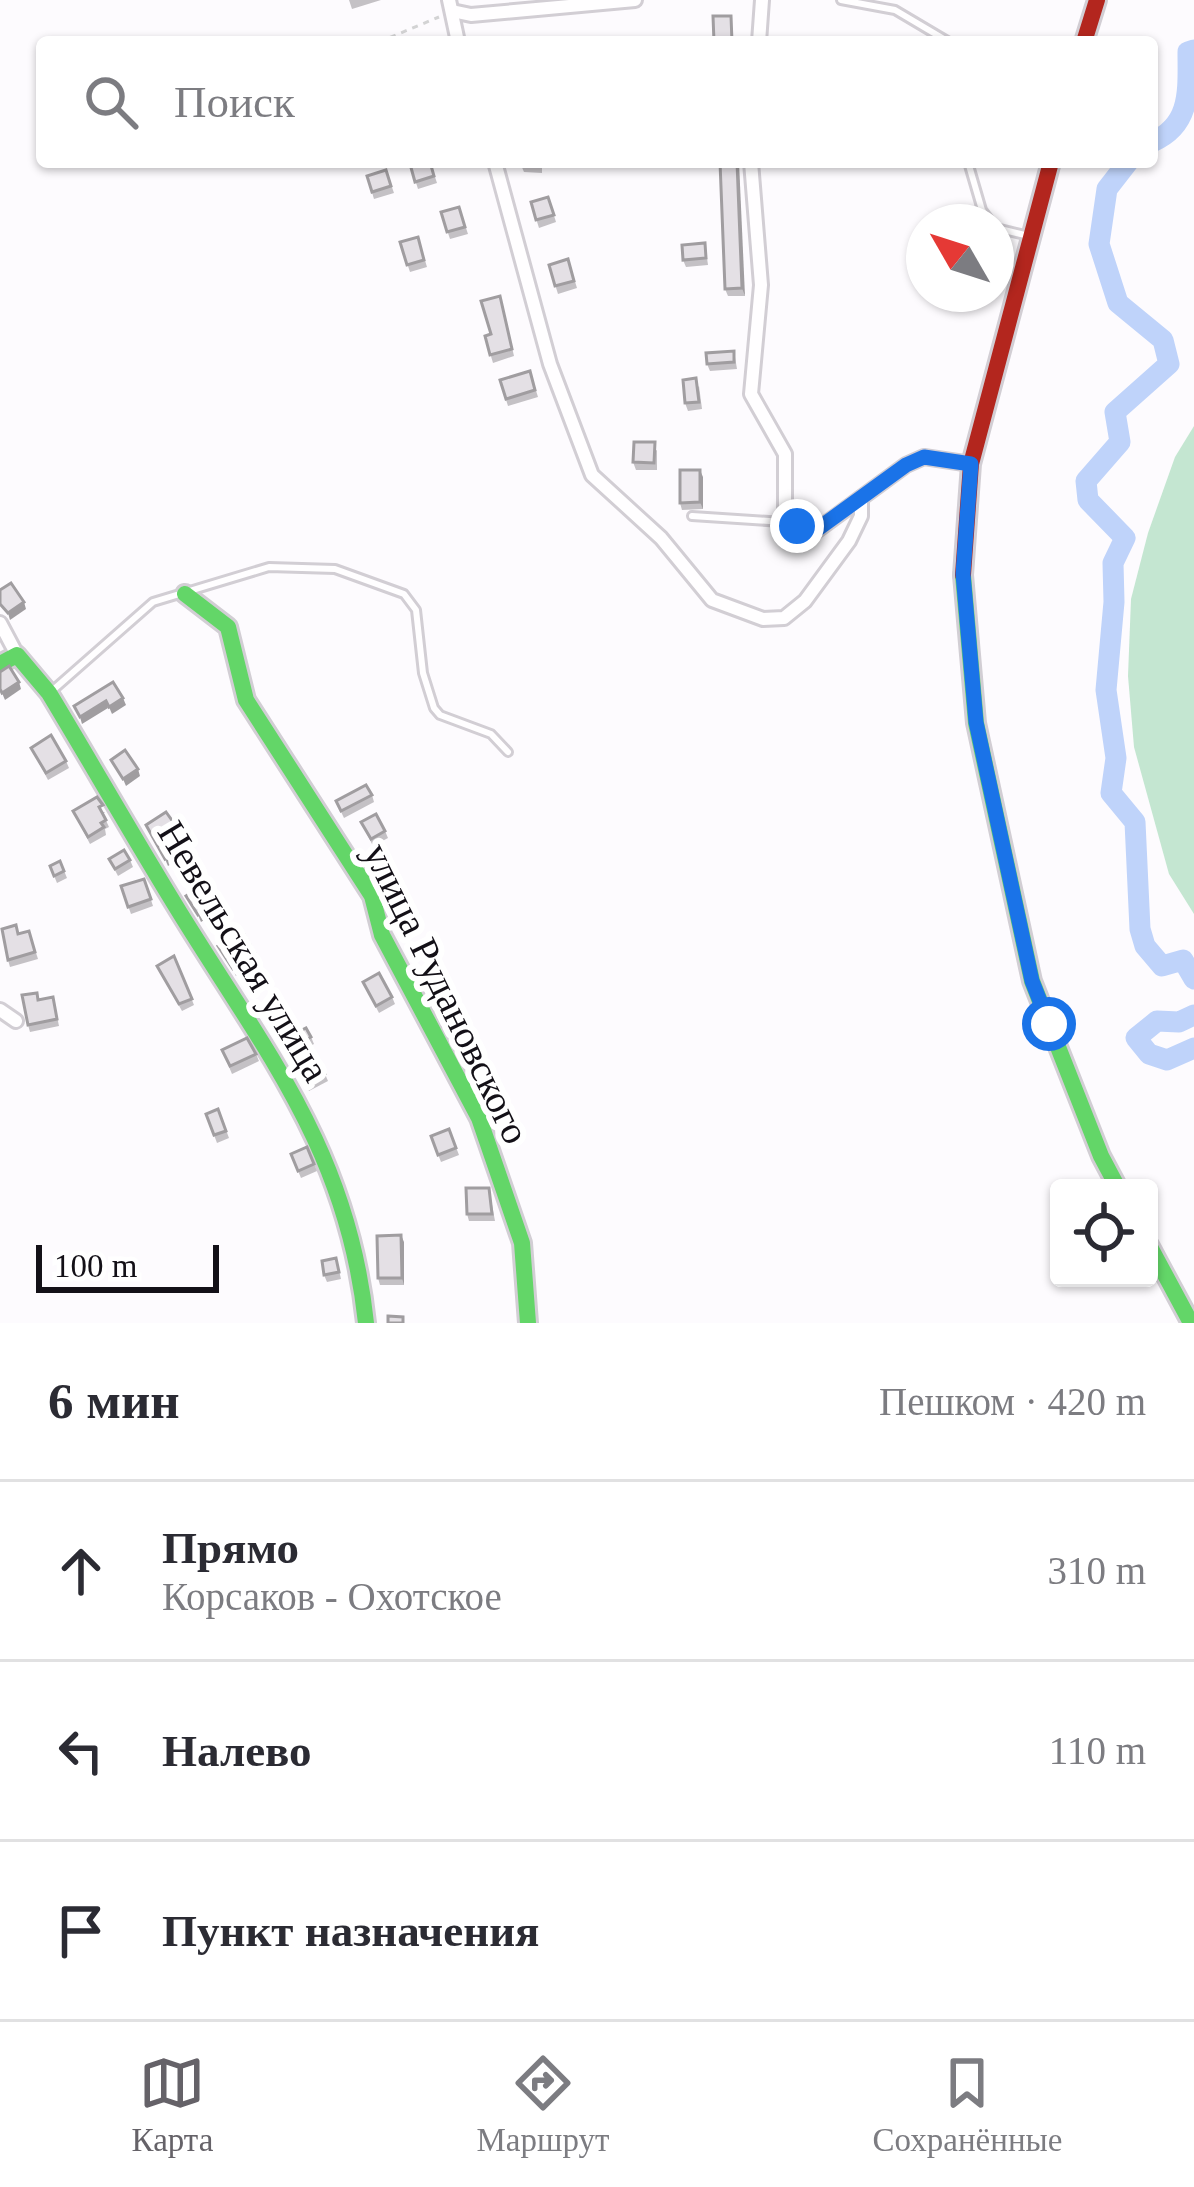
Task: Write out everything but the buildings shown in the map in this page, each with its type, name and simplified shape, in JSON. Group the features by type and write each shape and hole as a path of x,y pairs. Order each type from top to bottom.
{"street":[{"path":"451,6 471,15 635,0"},
{"path":"759,36 762,0"},
{"path":"1086,36 1097,0"},
{"path":"451,6 457,36"},
{"path":"497,168 560,395 592,475 661,538 712,600 763,619 784,618 805,602 849,541 861,516 861,498"},
{"path":"751,168 761,285 751,394 785,454 784,517 815,531 924,457 971,464"},
{"path":"1050,168 971,464 963,574 976,722 1032,981 1113,1179"},
{"name":"улица Рудановского","path":"185,594 228,626 246,700 372,896 382,935 479,1118 522,1243 528,1323"},
{"path":"0,623 9,659"},
{"name":"Невельская улица","path":"9,659 49,693 271,1055 323,1149 354,1234 366,1323"},
{"path":"0,1010 16,1021"},
{"path":"1158,1261 1191,1323"}],"lane":[{"path":"841,0 895,10 939,36"},
{"path":"970,168 980,204"},
{"path":"1014,231 1033,237"},
{"path":"692,515 784,517"},
{"path":"49,693 153,602 269,567 334,569 404,594 416,610 423,674 434,708 440,715 491,734 508,752"}],"path":[{"path":"391,36 451,6"}],"green space":[{"path":"1194,426 1194,914 1169,874 1134,747 1128,676 1131,599 1148,533 1175,457"}],"waterway":[{"path":"1158,139 1181,116 1188,52 1194,50"},
{"path":"1123,168 1107,189 1099,244 1118,303 1163,340 1169,364 1115,412 1120,442 1086,481 1088,500 1125,538 1113,563 1106,690 1116,758 1111,793 1135,822 1140,929 1145,946 1162,966 1183,960 1194,979"},
{"path":"1194,1015 1179,1022 1157,1021 1136,1038 1149,1054 1167,1060 1194,1048"}],"traffic: fast":[{"path":"963,575 976,723 1032,981 1113,1179"},
{"path":"185,594 228,627 246,700 372,896 382,935 479,1118 522,1243 528,1323"},
{"path":"0,664 17,655 49,693 299,1107 342,1207 366,1323"},
{"path":"1158,1262 1191,1323"}],"traffic: jam":[{"path":"1086,36 1097,0"},
{"path":"963,575 971,464 1049,168"}],"route":[{"path":"797,526 815,531 924,457 971,464 963,574 976,722 1032,981 1049,1024"}]}
